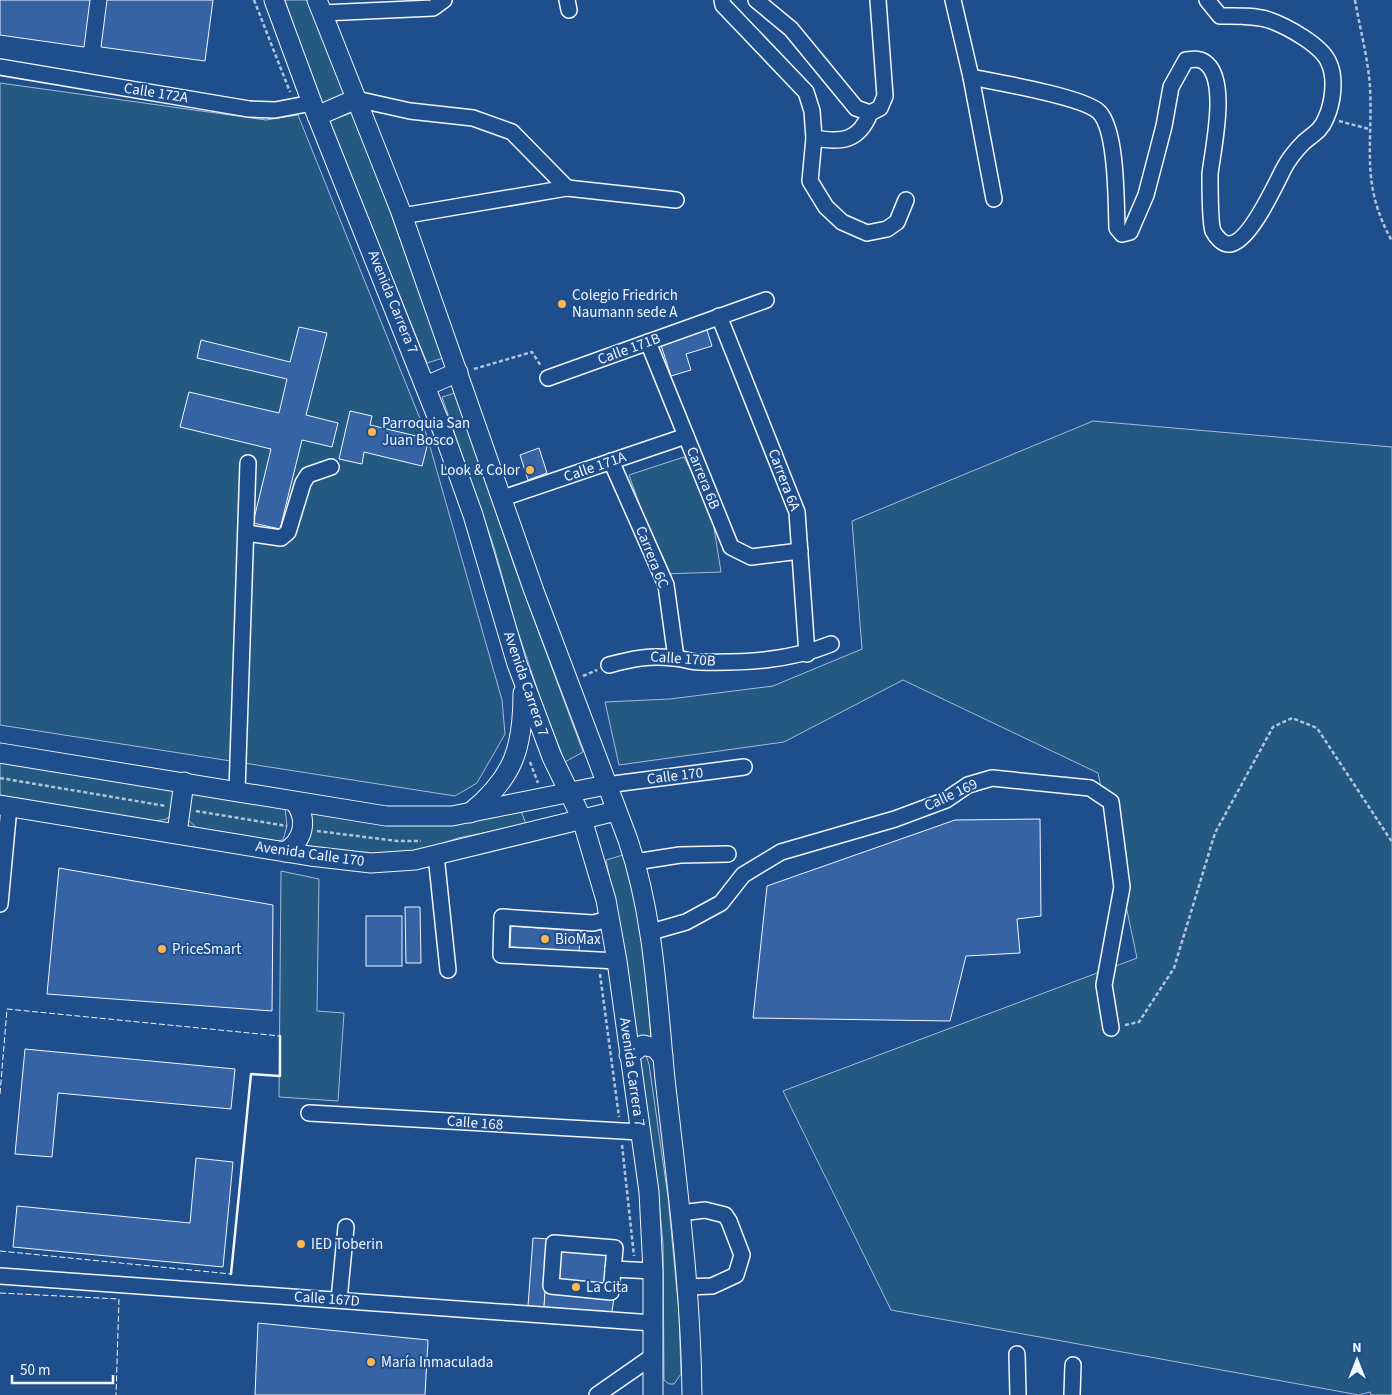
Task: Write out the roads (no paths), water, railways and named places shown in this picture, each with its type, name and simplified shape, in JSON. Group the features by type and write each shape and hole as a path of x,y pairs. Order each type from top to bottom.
{"main road":[{"name":"Avenida Carrera 7","path":"274,0 309,108 426,386 473,515 523,682 552,757 582,819 610,919 649,1192 653,1271 653,1395"},
{"name":"Avenida Carrera 7","path":"320,7 464,372 503,498 568,682 635,862 651,932 680,1213 692,1395"},
{"path":"309,108 356,99"},
{"path":"426,386 464,372"},
{"path":"469,814 497,788 518,749 522,732 523,682"},
{"path":"0,753 386,816 431,818 469,814 606,785"},
{"path":"177,833 184,782"},
{"path":"285,852 296,843 303,829 302,815 295,802"},
{"name":"Avenida Calle 170","path":"5,806 285,852 371,863 397,862 436,855 616,811"},
{"path":"629,1055 643,1045 655,1048 663,1057"}],"street":[{"path":"320,7 367,5 433,8 444,0"},
{"path":"722,0 723,6 806,92 812,111 814,138 810,181 826,206 842,222 867,233 888,229 897,222 906,200"},
{"path":"756,0 791,29 856,108 870,113"},
{"path":"814,138 829,140 852,138 865,126 870,113 880,108 885,96 878,0"},
{"path":"953,0 971,77 994,199"},
{"path":"971,77 1050,94 1088,106 1100,112 1112,138 1117,228 1122,234 1130,232 1146,195 1164,126 1171,87 1186,60 1199,59 1208,64 1217,86 1218,118 1210,176 1213,231 1221,241 1227,244 1238,243 1251,229 1288,162 1303,143 1319,132 1327,118 1333,84 1329,61 1310,41 1268,20 1243,16 1220,16 1207,0"},
{"name":"Calle 172A","path":"0,67 249,109 309,108"},
{"path":"356,99 410,111 473,118 512,132 567,188"},
{"path":"402,216 567,188 676,200"},
{"name":"Calle 171B","path":"548,378 766,300"},
{"name":"Carrera 6A","path":"719,316 798,512 807,654"},
{"name":"Carrera 6B","path":"648,342 731,547 751,557 800,551"},
{"name":"Calle 171A","path":"503,498 686,436"},
{"name":"Carrera 6C","path":"611,461 666,585 676,658"},
{"path":"237,791 248,463"},
{"path":"246,533 272,537 284,536 288,532 303,483 308,475 331,467"},
{"name":"Calle 170B","path":"608,664 641,656 676,658 697,662 763,660 807,654 831,644"},
{"name":"Calle 170","path":"606,785 744,767"},
{"name":"Calle 169","path":"651,932 686,922 721,903 743,875 781,852 895,819 946,800 968,785 992,778 1090,788 1111,802 1122,887 1104,985 1111,1028"},
{"path":"0,904 5,806"},
{"path":"635,862 680,855 728,854"},
{"path":"436,855 448,970"},
{"path":"610,919 593,923 502,917 501,955 617,961"},
{"name":"Calle 168","path":"310,1113 640,1132"},
{"path":"680,1213 705,1210 725,1215 730,1221 742,1255 736,1275 712,1286 686,1287"},
{"path":"339,1300 346,1227"},
{"path":"554,1243 615,1248 613,1269 612,1292 551,1286 554,1243"},
{"path":"613,1269 653,1271"},
{"name":"Calle 167D","path":"0,1276 653,1323"},
{"path":"1017,1354 1018,1395"},
{"path":"597,1395 653,1356"},
{"path":"1072,1366 1072,1395"}],"place":[{"name":"Colegio Friedrich Naumann sede A","path":"562,304"},
{"name":"Parroquia San Juan Bosco","path":"372,432"},
{"name":"Look & Color","path":"530,470"},
{"name":"BioMax","path":"545,939"},
{"name":"PriceSmart","path":"162,949"},
{"name":"IED Toberin","path":"301,1244"},
{"name":"La Cita","path":"576,1287"},
{"name":"María Inmaculada","path":"371,1362"}]}
